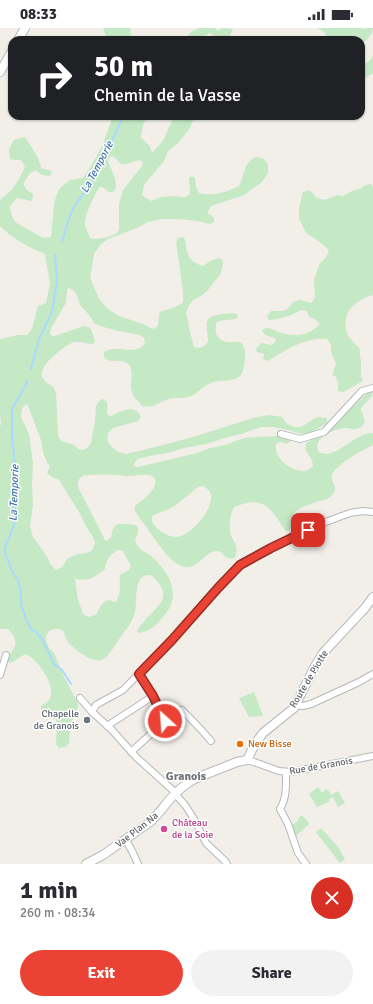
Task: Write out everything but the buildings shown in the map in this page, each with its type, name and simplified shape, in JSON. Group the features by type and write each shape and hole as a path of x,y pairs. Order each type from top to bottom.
{"street":[{"path":"0,72 8,58"},
{"path":"281,434 300,439 324,432 362,391 373,388"},
{"path":"92,712 96,705 123,690 172,640 212,594 240,565 320,524 350,513 363,511 373,512"},
{"name":"Route de Piotte","path":"247,760 252,749 263,733 290,711 295,705 323,653 365,608 373,597"},
{"path":"0,675 6,655"},
{"path":"131,752 165,721 153,696 139,674"},
{"path":"295,705 303,706 311,704 373,674"},
{"path":"106,726 153,696"},
{"path":"80,698 131,752 176,793 196,823 206,843 226,861 227,864"},
{"path":"162,716 177,710 182,710 211,742"},
{"name":"Rue de Granois","path":"247,760 286,772 373,756"},
{"name":"Vae Plan Na","path":"86,864 126,840 154,819 176,793 186,784 237,762 247,760"},
{"path":"286,772 284,797 280,809 288,824 298,853 306,864"},
{"path":"126,840 138,864"}],"green space":[{"path":"103,28 130,28 131,36 106,36"},
{"path":"199,28 215,28 218,31 222,28 233,29 230,36 214,36 210,33 204,36 188,36 192,31"},
{"path":"317,28 373,28 372,33 365,41 365,36 326,36 324,32"},
{"path":"373,55 373,73 365,78 365,64"},
{"path":"112,120 146,120 142,129 141,138 150,146 152,153 163,141 173,120 195,120 178,143 168,151 164,161 144,185 142,195 151,201 161,197 186,197 190,194 189,178 192,176 195,178 196,187 199,193 214,194 224,192 239,186 246,166 252,159 256,157 264,159 268,165 268,173 262,182 244,195 211,206 208,214 213,216 214,222 210,224 180,219 162,219 148,222 137,228 108,239 101,244 94,254 90,278 99,299 108,309 119,316 155,329 158,325 160,312 183,302 176,242 178,238 184,238 189,257 193,261 203,266 214,259 222,259 223,265 220,275 207,291 193,300 186,313 194,347 199,348 208,342 207,323 211,317 215,315 232,313 238,315 237,318 217,322 215,329 218,338 221,340 242,343 245,350 244,366 242,374 237,378 210,383 190,396 169,399 153,406 143,406 135,398 131,391 131,368 127,363 106,359 104,352 113,349 132,350 140,348 145,342 144,338 140,335 118,331 94,323 80,305 77,295 70,288 67,289 66,303 51,328 50,334 55,336 84,326 89,327 92,331 95,341 93,344 74,342 70,344 53,356 42,372 44,380 53,387 56,393 58,436 61,441 74,445 78,449 83,450 87,448 91,443 96,406 99,401 103,399 107,402 108,415 111,416 123,410 132,409 139,413 141,417 138,421 113,428 108,433 107,440 111,446 118,452 126,454 193,437 253,418 269,415 282,417 287,424 294,427 301,427 317,417 327,418 327,423 309,434 274,427 261,427 207,444 137,459 133,466 138,467 197,453 244,438 280,436 291,439 287,443 279,442 275,445 277,454 288,466 299,471 304,471 313,466 305,446 306,443 327,431 369,392 373,395 361,408 365,421 363,425 356,429 342,428 330,432 318,443 318,448 320,453 333,453 361,436 373,433 373,445 350,458 334,471 332,479 335,491 333,494 329,498 307,505 296,511 293,517 291,529 289,530 285,531 275,515 265,505 252,502 234,507 230,528 231,535 237,547 235,558 231,559 226,557 220,551 213,551 198,563 190,567 185,567 174,562 168,556 135,511 135,506 153,489 155,482 153,476 83,476 78,483 79,489 105,540 108,540 111,537 114,527 118,524 136,525 138,533 135,541 137,545 152,557 164,570 172,585 173,592 169,608 164,616 151,629 139,633 137,632 139,628 162,601 163,596 163,590 159,583 151,575 142,577 139,581 136,594 136,607 133,618 112,650 102,660 94,660 76,650 68,641 63,631 54,629 49,631 46,636 46,641 49,648 54,653 78,706 70,728 69,743 65,747 59,748 56,744 56,720 52,718 45,718 41,712 41,706 48,701 51,693 45,673 31,657 26,654 10,663 8,661 8,657 15,646 15,639 8,629 0,629 0,339 18,335 27,335 32,329 38,306 46,303 50,284 45,254 21,242 0,226 0,200 15,185 25,166 21,160 10,159 9,149 14,140 25,137 37,156 41,168 52,171 50,176 42,175 36,170 30,173 23,184 27,190 33,194 32,201 17,198 10,206 11,213 15,222 43,238 51,237 54,205 60,188 70,180 83,178 102,147","holes":["112,156 122,164 127,164 134,161 142,161 143,163 123,190 119,204 119,230 116,234 104,238 93,239 90,238 85,224 85,219 98,189 103,187 109,192 113,192 115,189 116,181 108,161","27,403 41,440 43,452 50,466 47,473 59,480 79,512 95,542 93,549 88,553 79,554 68,558 62,567 56,570 50,564 48,558 33,537 30,526 33,505 33,463 29,434 21,417 22,408","202,486 209,491 211,498 209,506 204,516 189,531 181,536 174,537 169,536 154,525 152,522 153,515 176,505 198,487","117,550 123,551 131,566 129,570 120,575 120,592 118,598 116,602 107,600 101,605 96,615 88,617 83,614 78,599 75,579 85,580 98,575 105,569 107,560"]},
{"path":"371,184 373,187 373,295 360,300 355,304 347,314 346,321 346,327 350,339 360,349 361,374 363,381 343,392 338,391 336,377 332,375 336,364 331,352 331,345 327,339 303,342 268,361 263,359 264,354 257,352 256,349 261,343 272,345 276,341 275,338 265,335 262,330 266,328 284,334 300,335 306,334 320,324 315,319 309,317 307,311 301,310 290,316 278,319 269,320 267,316 271,311 283,311 288,309 293,302 299,300 311,303 315,298 314,280 320,263 326,258 329,250 306,233 299,219 299,208 303,192 309,190 315,197 324,200 338,195 343,196 360,189 365,185"},
{"path":"254,692 263,716 249,717 239,698"},
{"path":"318,787 322,793 326,789 331,795 338,791 345,803 338,807 333,797 329,799 330,801 317,807 309,794"},
{"path":"302,815 309,824 295,837 291,826 299,820 298,818"},
{"path":"321,828 338,847 345,859 340,863 316,832"}],"waterway":[{"name":"La Temporie","path":"62,241 72,210 94,178 121,120"},
{"name":"La Temporie","path":"31,369 39,339 52,312 57,281 55,255"},
{"name":"La Temporie","path":"28,381 12,409 12,435 16,478 13,496 15,502 14,525 5,548 5,553 13,573 18,580 21,591 21,605 27,622 31,629 42,639 54,664 62,670 71,684"}],"place":[{"name":"Chapelle de Granois","path":"87,720"},
{"name":"New Bisse","path":"240,744"},
{"name":"Château de la Soie","path":"164,829"}],"district":[{"name":"Granois","path":"186,776"}],"route":[{"path":"165,721 153,696 139,674 240,565 308,530"}]}
